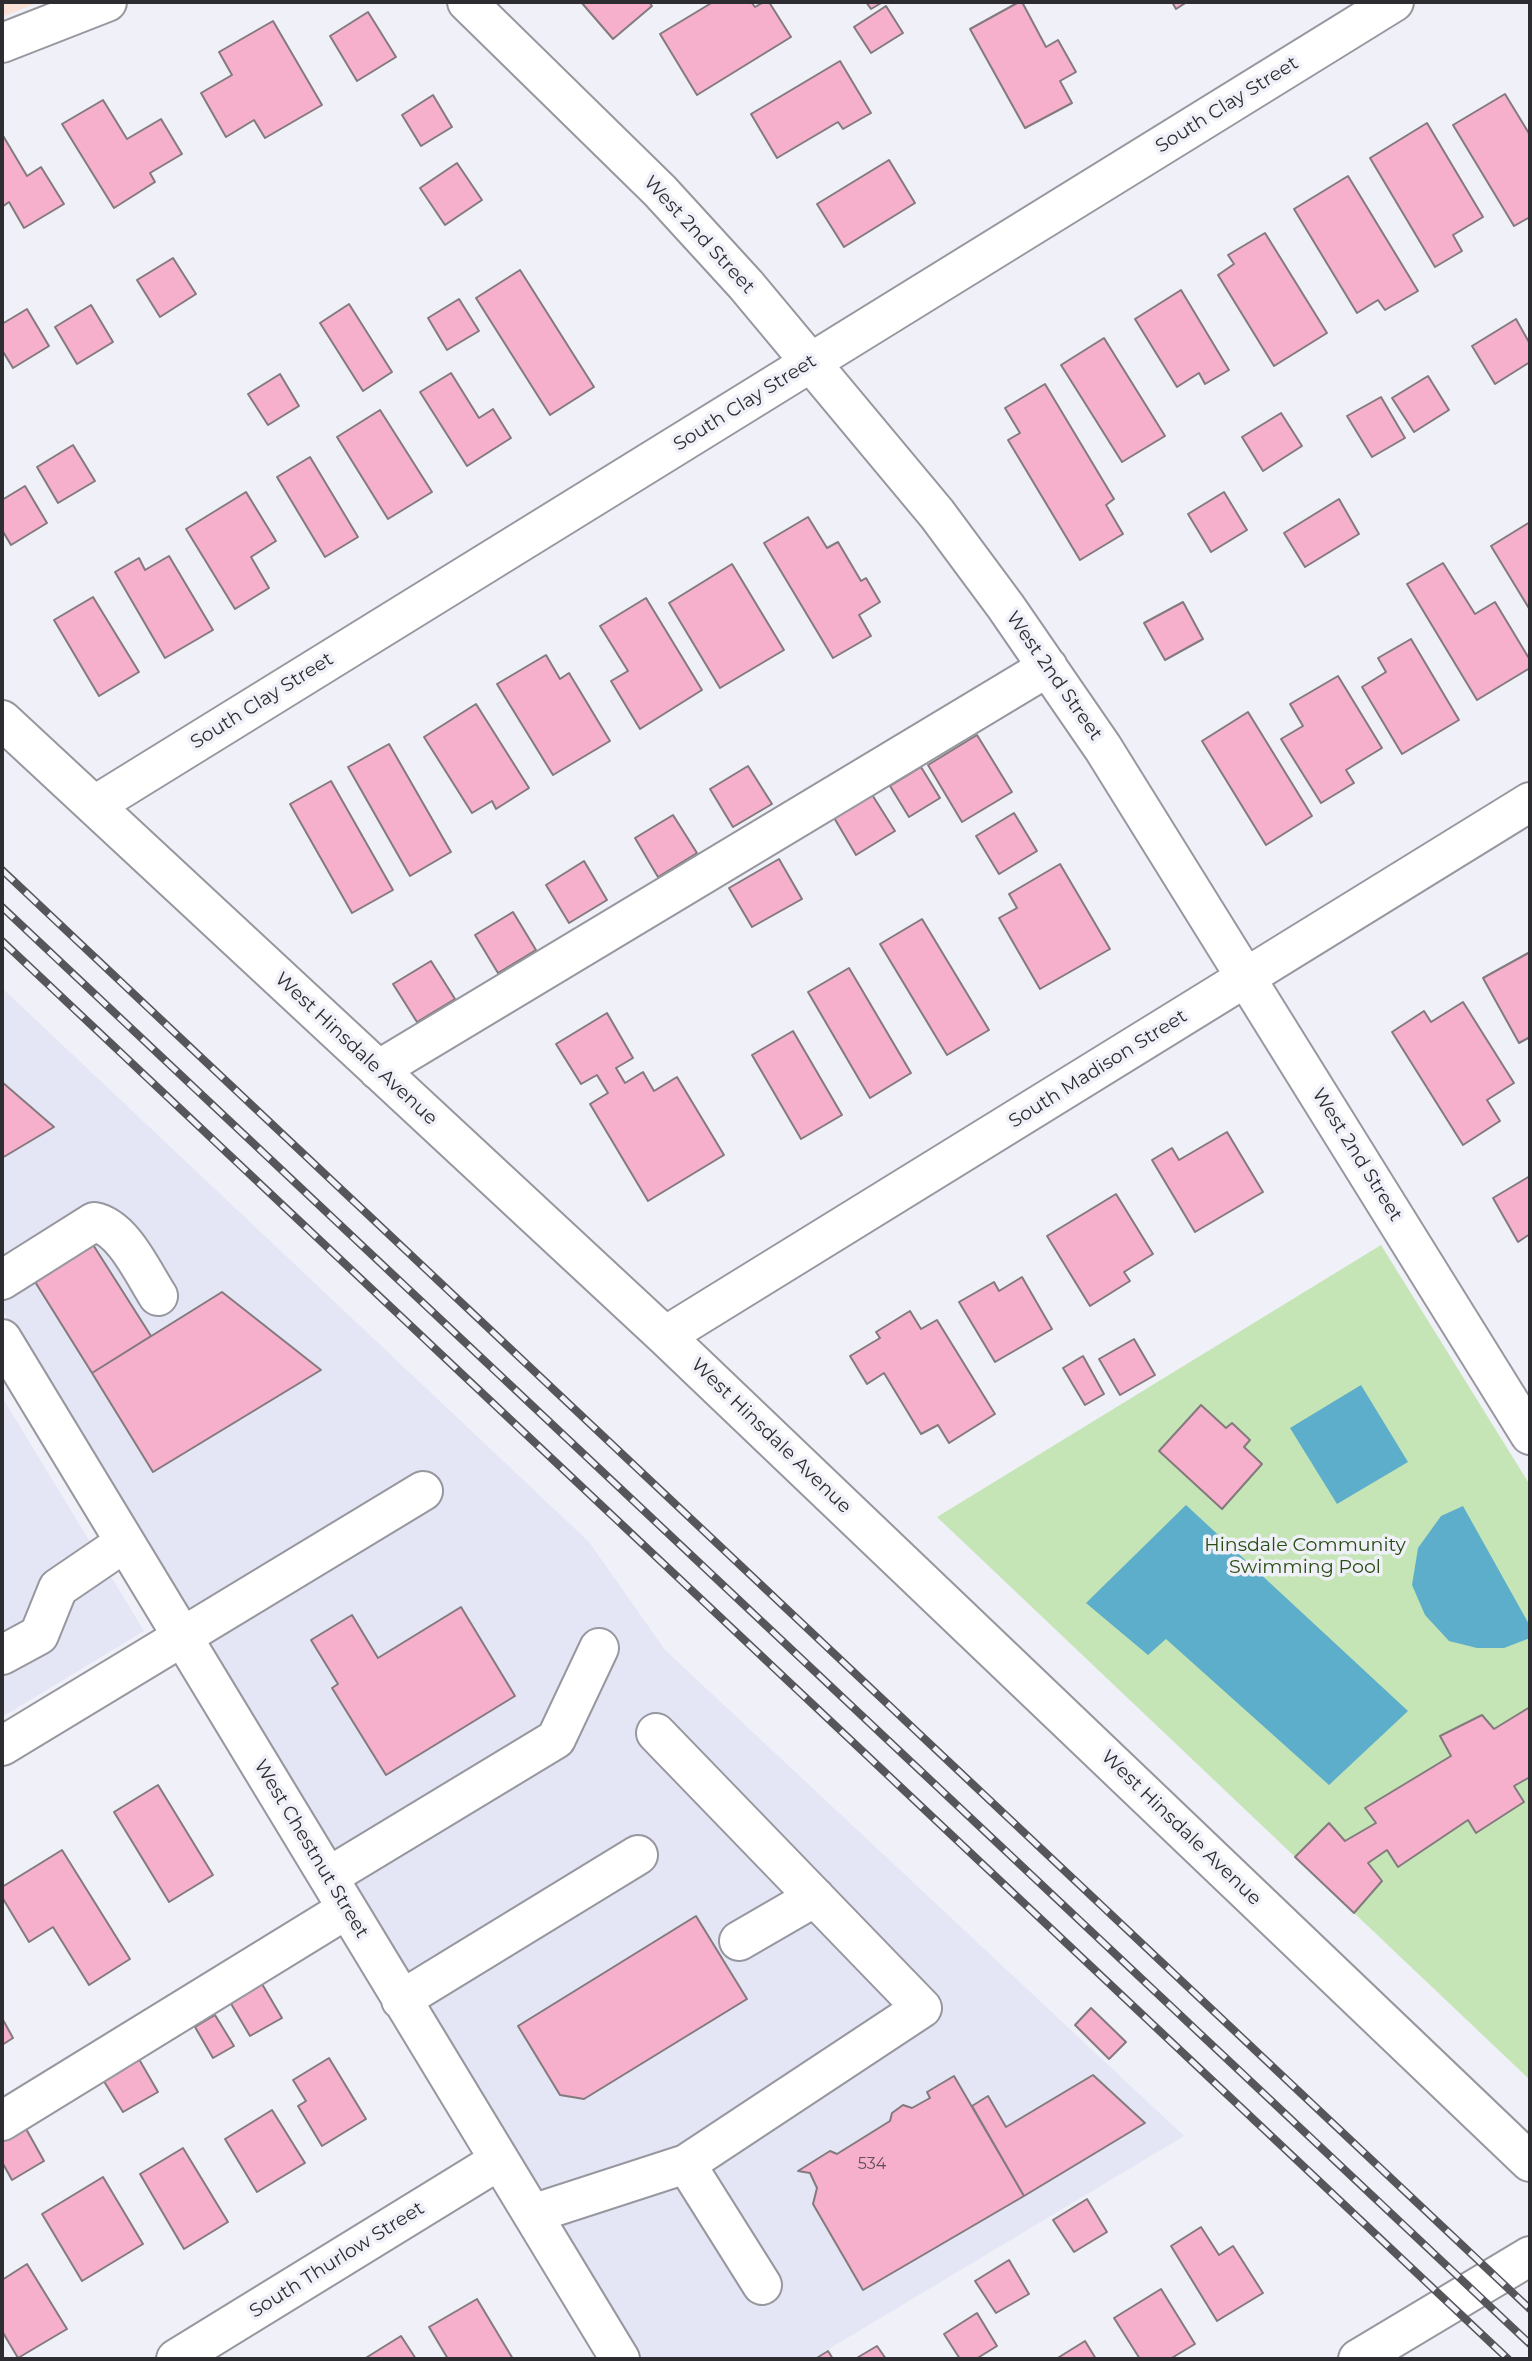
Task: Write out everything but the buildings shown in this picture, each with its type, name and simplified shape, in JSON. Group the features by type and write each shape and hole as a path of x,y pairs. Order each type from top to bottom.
{"street":[{"name":"West 2nd Street","path":"467,2 660,191 746,285 937,514 1103,748 1530,1435"},
{"name":"South Clay Street","path":"95,805 1394,2"},
{"path":"2,43 102,3"},
{"path":"378,1070 1048,667"},
{"name":"West Hinsdale Avenue","path":"2,720 666,1336 1530,2162"},
{"name":"South Madison Street","path":"666,1336 1530,802"},
{"path":"2,1280 94,1223 103,1224 117,1233 158,1296"},
{"name":"West Chestnut Street","path":"2,1339 620,2359"},
{"path":"2,1746 423,1491"},
{"path":"2,1655 39,1635 58,1588 124,1543"},
{"path":"2,2121 337,1893 556,1739 599,1648"},
{"path":"532,2214 686,2164 922,2008 656,1733"},
{"path":"401,2000 638,1855"},
{"path":"739,1941 815,1897"},
{"name":"South Thurlow Street","path":"176,2359 498,2161"},
{"path":"686,2164 762,2285"},
{"path":"1358,2359 1530,2256"}],"shaded area":[{"path":"2,2 39,2 2,17"},
{"path":"2,988 589,1542 665,1650 1184,2136 812,2359 638,2359 212,1661 2,1309"},
{"path":"2,1397 144,1631 2,1717"}],"green space":[{"name":"Hinsdale Community Swimming Pool","path":"1381,1245 1530,1485 1530,2080 937,1517"}],"water":[{"path":"1361,1385 1408,1462 1337,1504 1290,1428"},
{"path":"1186,1505 1408,1711 1329,1785 1166,1639 1148,1655 1086,1603"},
{"path":"1463,1506 1530,1626 1530,1638 1504,1648 1477,1648 1449,1641 1425,1615 1412,1585 1418,1548 1441,1516"}],"railway":[{"path":"2,870 1530,2309"},
{"path":"2,907 1530,2344"},
{"path":"2,941 1508,2359"}]}
